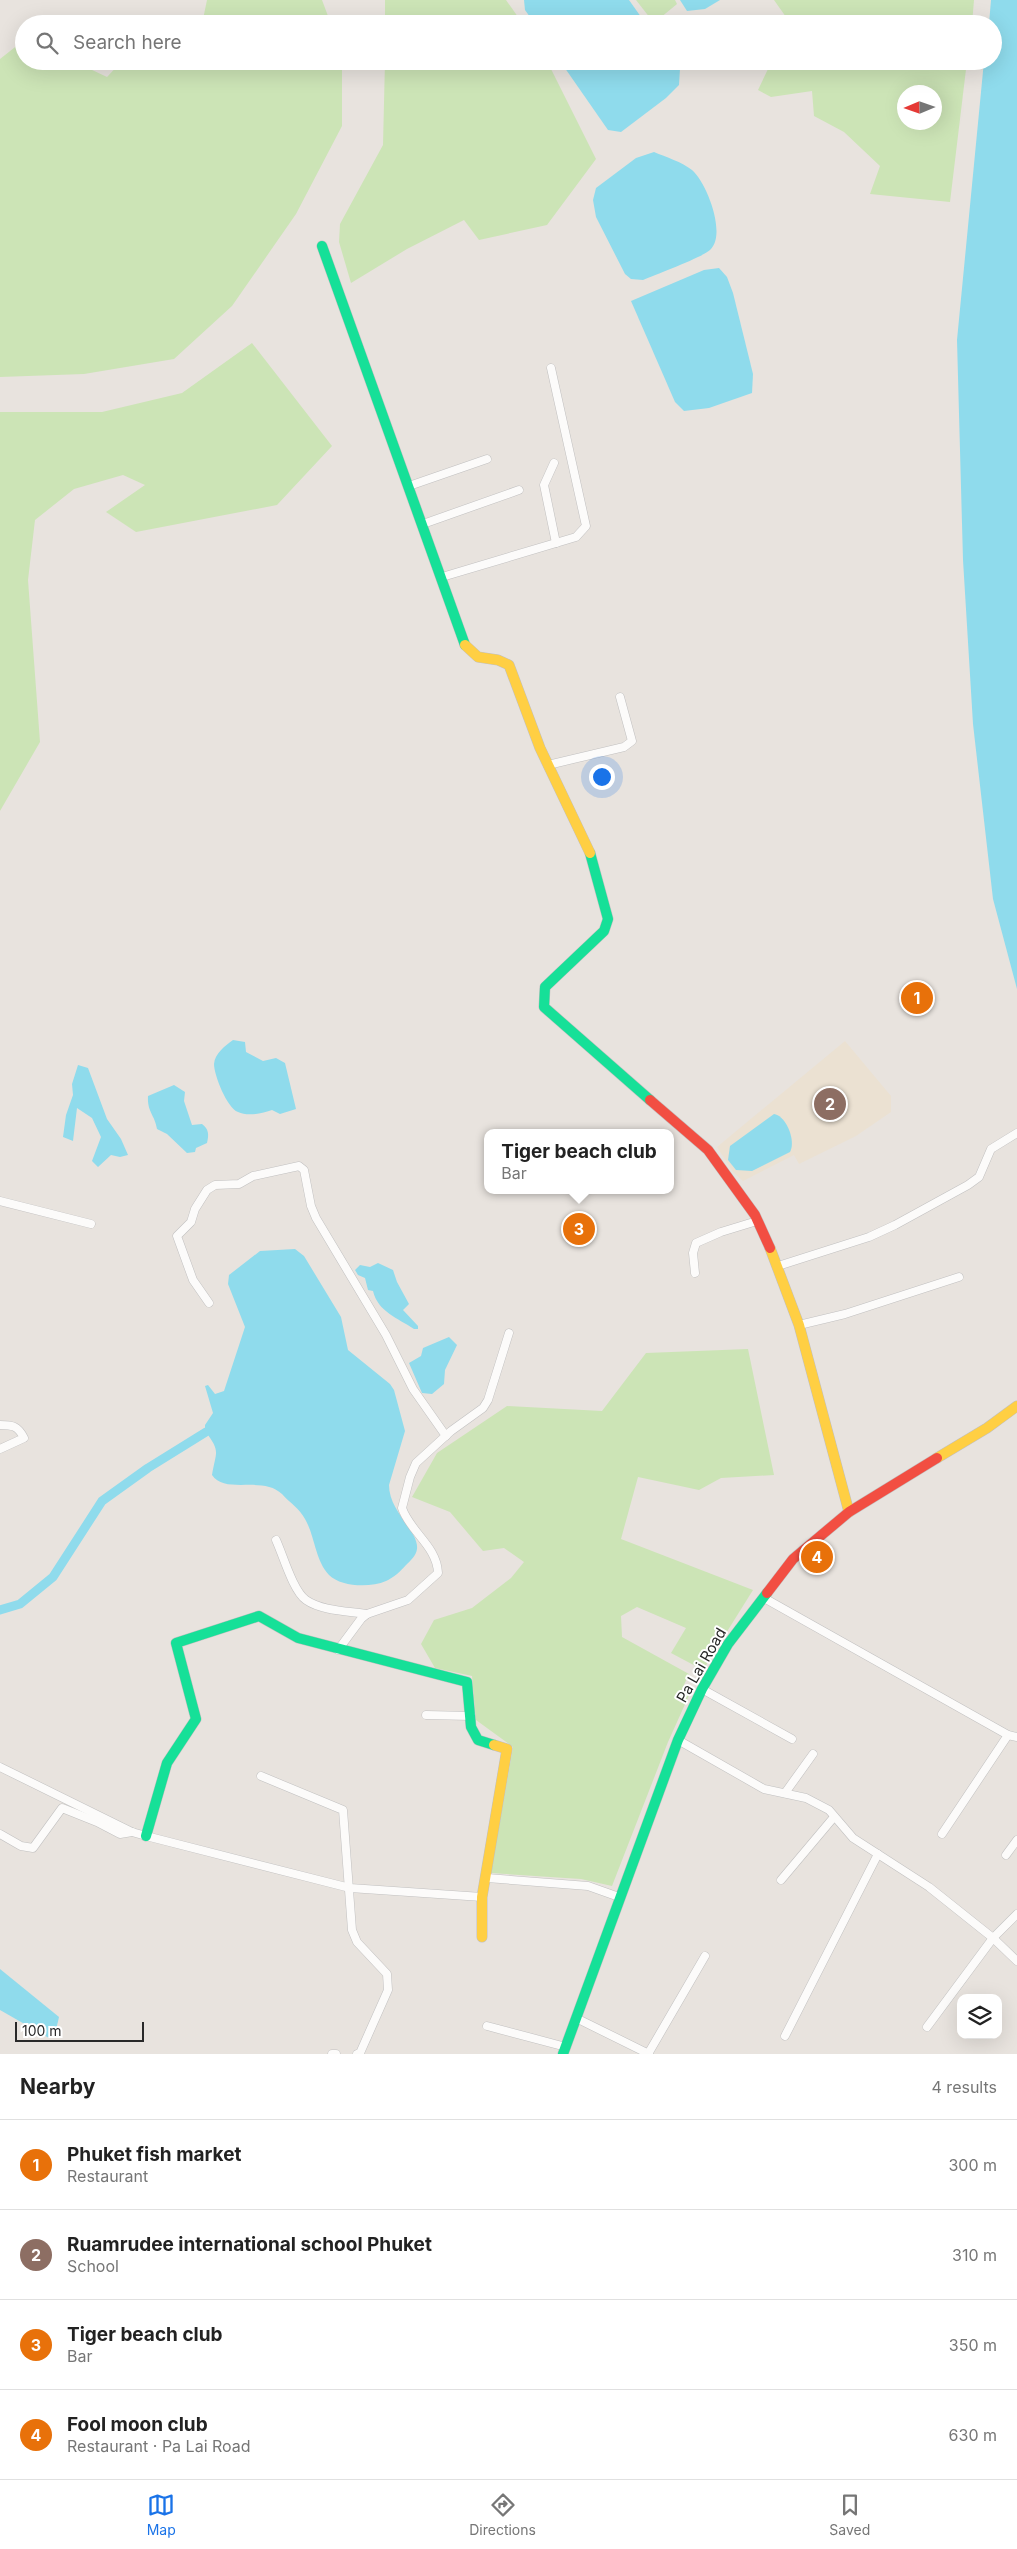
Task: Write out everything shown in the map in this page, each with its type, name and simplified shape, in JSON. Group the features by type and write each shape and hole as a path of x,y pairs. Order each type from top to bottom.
{"street":[{"path":"322,246 442,577 464,644 478,657 498,660 509,665 548,765 588,847 608,919 604,931 544,987 544,1007 708,1150 757,1220 778,1266 799,1324 849,1512"},
{"path":"442,577 576,538 586,526 551,368"},
{"path":"409,486 487,459"},
{"path":"554,463 544,486 556,543"},
{"path":"423,524 519,490"},
{"path":"548,765 624,747 630,743 632,741 620,697"},
{"path":"778,1266 869,1237 896,1225 968,1185 979,1177 992,1149 1017,1133"},
{"path":"209,1303 193,1280 177,1236 191,1222 195,1208 207,1190 215,1185 239,1184 253,1176 299,1166 304,1170 311,1206 316,1218 386,1334 413,1389 446,1436"},
{"path":"0,1201 91,1224"},
{"path":"696,1273 693,1253 696,1243 757,1220"},
{"path":"799,1324 845,1314 959,1277"},
{"path":"338,1650 361,1619 367,1614 408,1600 438,1573 438,1565 430,1549 406,1516 402,1505 416,1463 446,1436 483,1408 488,1400 509,1333"},
{"name":"Pa Lai Road","path":"565,2050 619,1897 678,1740 702,1689 728,1644 792,1559 849,1512 987,1428 1017,1406"},
{"path":"0,1425 13,1425 19,1429 24,1438 0,1449"},
{"path":"276,1540 298,1591 305,1600 321,1606 367,1614"},
{"path":"764,1598 1008,1735 1017,1737"},
{"path":"146,1836 167,1763 196,1720 176,1643 259,1616 298,1638 338,1650 467,1682 471,1727 478,1740 507,1748 482,1897 482,1937"},
{"path":"702,1689 792,1740"},
{"path":"426,1714 471,1716"},
{"path":"942,1834 1008,1735"},
{"path":"678,1740 764,1788 806,1798 829,1810 853,1838 929,1887 993,1938 1017,1961"},
{"path":"785,1793 813,1754"},
{"path":"0,1767 132,1832 146,1836 350,1888 482,1897"},
{"path":"261,1776 343,1810 352,1930 357,1942 387,1974 388,1980 388,1990 360,2053 357,2054"},
{"path":"0,1834 21,1846 32,1848 62,1808 97,1822 120,1834 132,1832"},
{"path":"781,1880 834,1817"},
{"path":"1006,1855 1017,1840"},
{"path":"785,2036 878,1854"},
{"path":"486,1878 588,1886 619,1897"},
{"path":"927,2027 993,1938 1017,1914"},
{"path":"576,2018 648,2054 705,1956"},
{"path":"487,2026 565,2050"}],"shaded area":[{"path":"845,1041 891,1096 891,1112 856,1136 799,1164 794,1155 743,1181 733,1172 717,1147"}],"green space":[{"path":"207,0 322,0 328,15 204,15"},
{"path":"385,0 506,0 517,15 385,15"},
{"path":"636,0 675,0 677,4 664,15 648,15"},
{"path":"774,0 974,0 973,15 785,15"},
{"path":"15,47 15,70 92,70 107,77 114,70 342,70 342,126 296,214 232,306 174,359 84,374 0,377 0,59"},
{"path":"385,70 552,70 596,159 547,225 479,240 464,220 407,249 351,283 339,242 340,224 383,145"},
{"path":"768,70 966,70 950,202 870,194 880,166 844,132 814,116 812,91 771,97 758,90"},
{"path":"252,343 332,446 277,505 136,532 106,512 145,485 123,475 74,489 35,520 28,580 40,742 0,811 0,412 102,412 182,393"},
{"path":"748,1349 774,1475 721,1478 699,1490 638,1477 621,1539 753,1590 703,1670 671,1653 686,1628 637,1607 621,1616 622,1637 689,1674 683,1687 691,1691 668,1742 612,1886 581,1879 491,1873 513,1747 476,1720 472,1676 435,1668 421,1644 434,1620 472,1608 511,1578 524,1562 504,1548 483,1551 450,1512 412,1497 437,1453 507,1406 602,1411 646,1353"}],"water":[{"path":"524,0 629,0 640,15 529,15 525,10"},
{"path":"680,0 720,0 705,9 687,11"},
{"path":"991,0 1017,0 1017,989 993,899 973,724 963,560 957,340 983,70 1002,70 1002,15 990,15"},
{"path":"566,70 680,70 679,85 666,98 621,132 608,130"},
{"path":"654,152 684,165 698,177 704,186 713,209 716,222 715,243 710,250 689,261 643,280 631,279 625,274 596,217 593,200 596,188 636,158"},
{"path":"719,268 727,277 733,293 753,374 752,393 709,408 684,411 675,402 631,301 704,270"},
{"path":"233,1040 245,1042 246,1052 263,1061 276,1058 285,1063 296,1109 280,1114 272,1110 251,1114 238,1112 234,1109 222,1091 214,1064 218,1053"},
{"path":"78,1065 88,1068 107,1119 121,1139 128,1155 120,1157 111,1155 98,1167 92,1161 101,1137 92,1118 77,1108 73,1141 63,1137 66,1115 73,1095 72,1084"},
{"path":"174,1085 185,1092 184,1101 192,1125 202,1124 207,1130 207,1143 196,1148 195,1152 187,1153 167,1134 157,1129 150,1110 148,1096"},
{"path":"774,1114 783,1119 789,1130 792,1142 790,1152 752,1171 736,1170 728,1160 730,1146"},
{"path":"295,1249 304,1256 341,1317 348,1350 390,1384 394,1390 405,1431 389,1485 390,1495 394,1504 416,1542 416,1554 389,1580 372,1585 348,1584 329,1575 324,1569 303,1515 282,1494 265,1486 226,1484 218,1481 212,1475 216,1452 213,1443 205,1431 205,1425 213,1413 205,1386 208,1385 215,1394 224,1391 245,1327 228,1284 229,1275 260,1251"},
{"path":"378,1263 393,1270 409,1304 403,1310 418,1326 418,1329 414,1329 395,1318 384,1309 379,1304 373,1291 368,1290 365,1278 358,1275 355,1270 360,1265 370,1267"},
{"path":"449,1337 457,1345 445,1370 444,1384 432,1394 422,1393 409,1363 421,1356 423,1348"},
{"path":"0,1969 59,2017 56,2030 49,2038 0,2010"}],"waterway":[{"path":"0,1610 20,1604 53,1577 102,1501 148,1468 206,1432"}],"traffic: fast":[{"path":"322,246 465,645"},
{"path":"590,853 608,919 604,931 545,987 544,1007 650,1100"},
{"path":"563,2054 678,1740 702,1689 728,1644 767,1593"},
{"path":"146,1836 167,1763 196,1719 176,1643 259,1616 298,1638 467,1682 471,1727 478,1740 494,1745"}],"traffic: slow":[{"path":"465,645 478,657 498,660 509,665 540,748 590,853"},
{"path":"770,1248 799,1325 849,1512"},
{"path":"937,1458 987,1428 1017,1406"},
{"path":"482,1937 482,1897 507,1749 494,1745"}],"traffic: jam":[{"path":"650,1100 708,1150 755,1215 770,1248"},
{"path":"767,1593 793,1559 849,1512 937,1458"}],"place":[{"name":"Phuket fish market","path":"917,998"},
{"name":"Ruamrudee international school Phuket","path":"830,1104"},
{"name":"Tiger beach club","path":"579,1229"},
{"name":"Fool moon club","path":"817,1557"}]}
